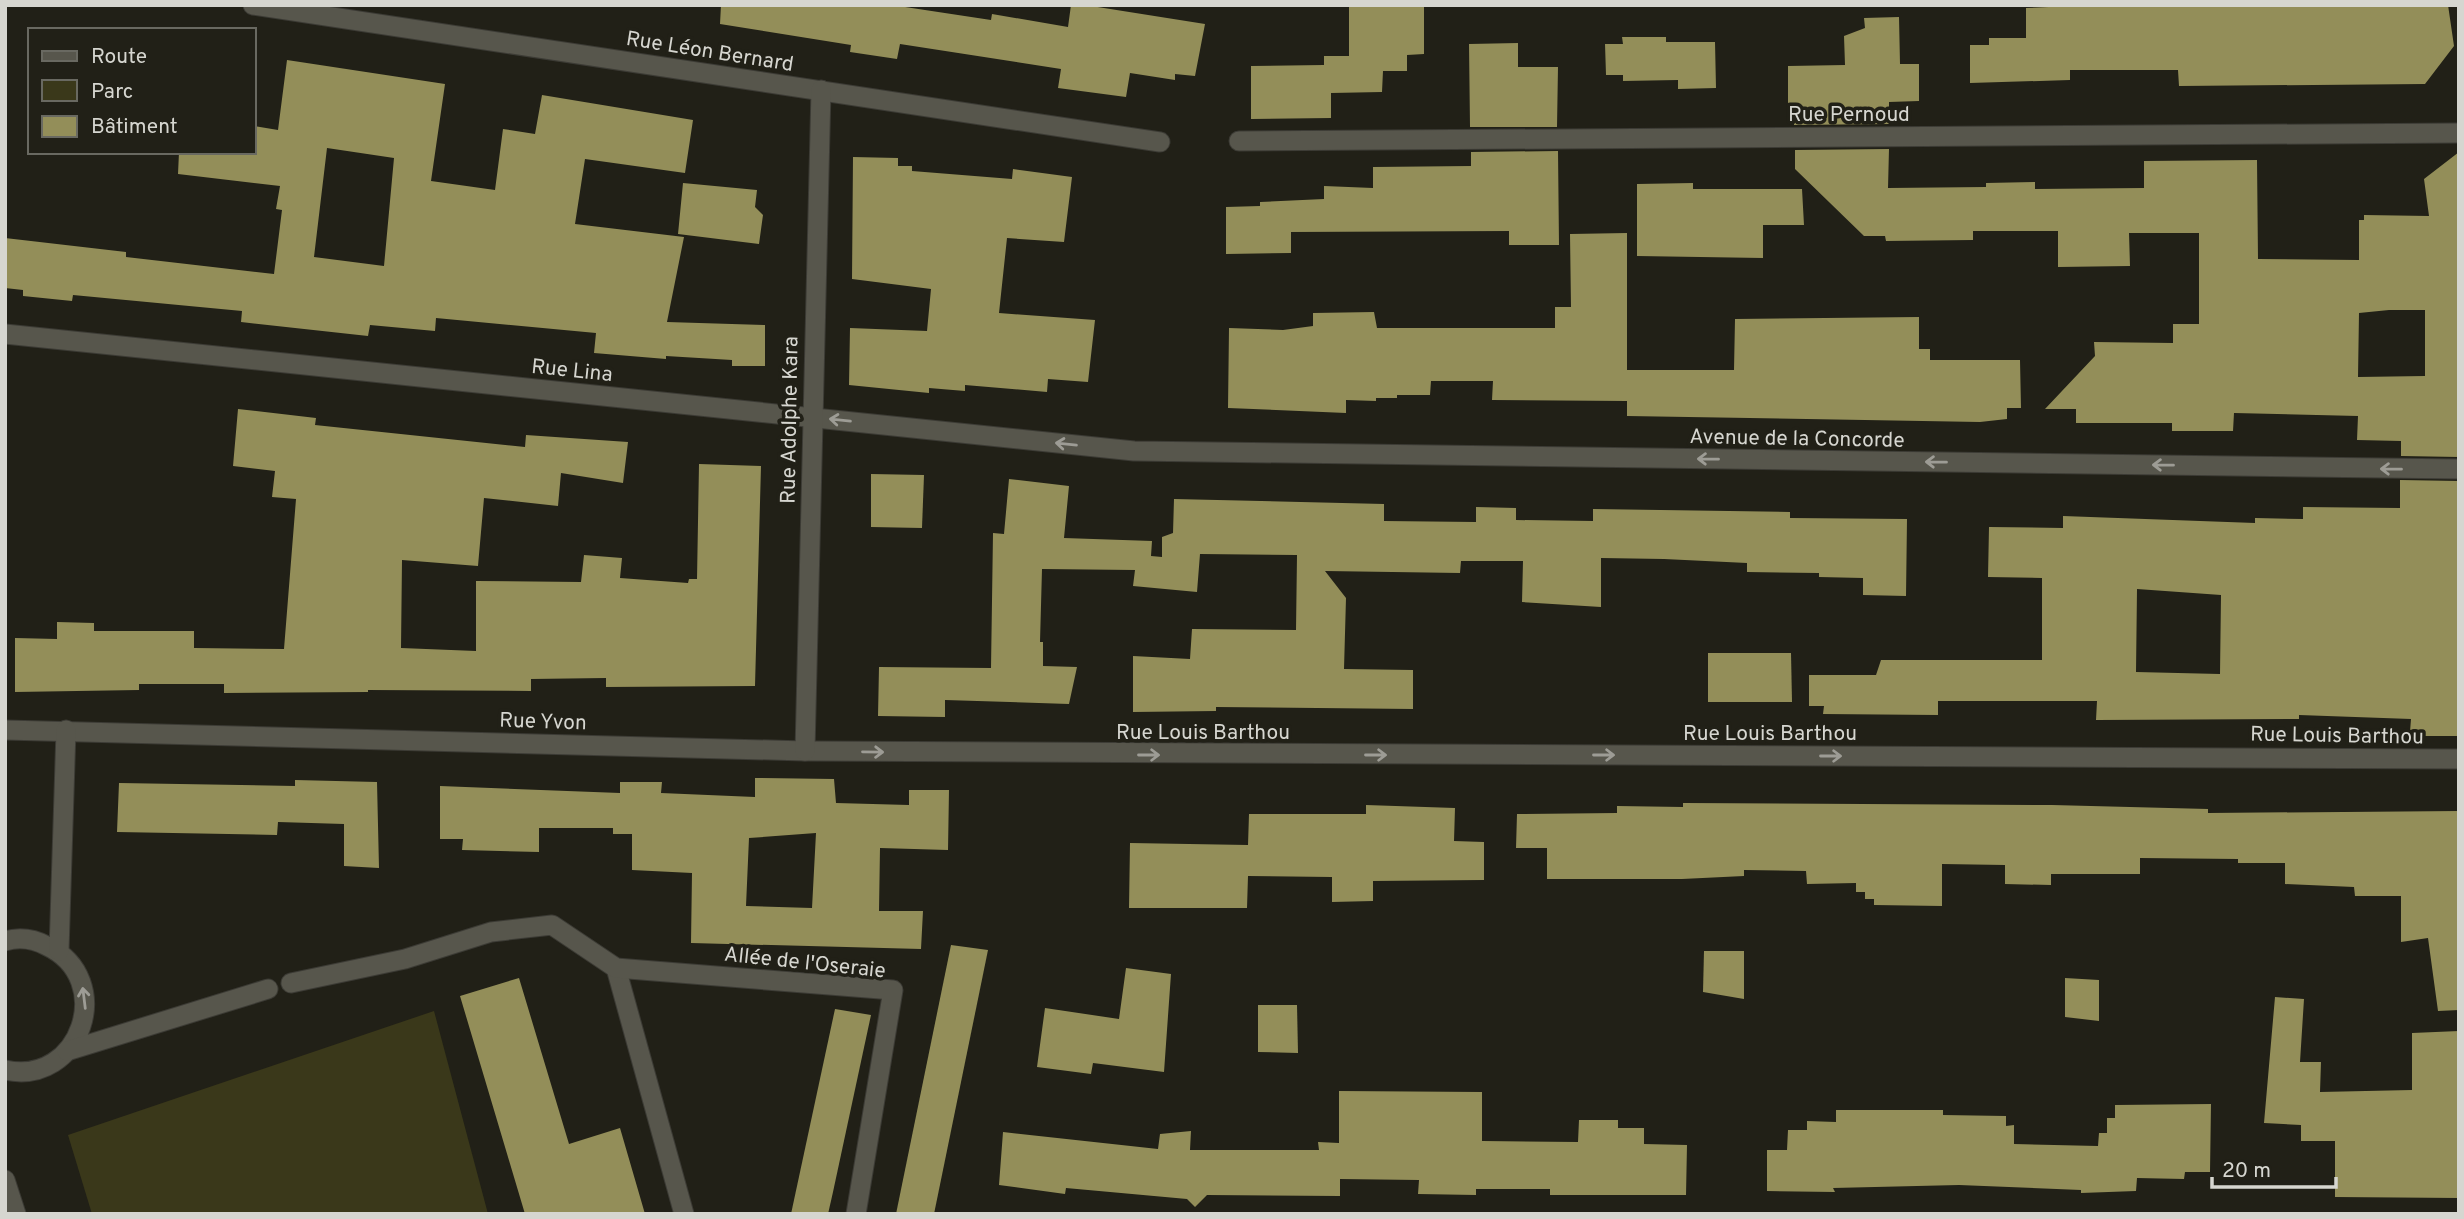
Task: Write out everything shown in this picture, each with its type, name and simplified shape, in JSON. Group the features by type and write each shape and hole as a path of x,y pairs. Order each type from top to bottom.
{"street":[{"name":"Rue Léon Bernard","path":"253,5 1160,142"},
{"name":"Rue Adolphe Kara","path":"805,751 821,90"},
{"name":"Rue Pernoud","path":"1239,141 2459,133"},
{"name":"Rue Lina","path":"5,334 1134,451"},
{"name":"Avenue de la Concorde","path":"1134,451 2459,470"},
{"name":"Rue Yvon","path":"5,730 805,751 1080,754"},
{"path":"59,951 66,730"},
{"name":"Rue Louis Barthou","path":"1080,754 2459,759"},
{"name":"Allée de l'Oseraie","path":"292,983 405,959 491,932 552,925 616,968 892,990 856,1214"},
{"path":"5,940 16,938 38,942 59,951 74,968 83,988 85,1010 80,1033 67,1051 52,1063 34,1071 5,1070"},
{"path":"616,968 684,1214"},
{"path":"67,1051 268,989"},
{"path":"5,1180 16,1214"}],"green space":[{"path":"434,1011 488,1214 92,1214 68,1135"}],"building":[{"path":"721,5 892,5 991,20 992,14 1068,27 1071,5 1085,5 1205,24 1195,76 1175,74 1175,80 1130,73 1126,97 1058,88 1061,69 900,44 897,59 850,52 851,45 720,24"},
{"path":"1349,5 1424,5 1424,54 1407,55 1407,71 1383,71 1382,92 1331,93 1331,118 1251,119 1251,66 1324,65 1324,56 1349,56"},
{"path":"2093,5 2448,5 2454,46 2425,84 2179,86 2178,70 2070,70 2070,80 1970,83 1970,45 1989,45 1989,38 2026,38 2026,8"},
{"path":"1899,17 1900,64 1919,64 1919,101 1889,102 1889,124 1794,125 1794,114 1788,114 1788,66 1845,65 1844,36 1865,28 1864,18"},
{"path":"1622,37 1666,37 1666,42 1715,42 1716,88 1678,89 1678,80 1623,81 1623,75 1606,75 1605,44 1623,44"},
{"path":"1518,43 1518,67 1558,67 1557,127 1470,127 1469,44"},
{"path":"287,60 445,84 431,181 495,190 503,129 535,134 542,95 693,120 685,173 585,159 575,224 684,237 667,322 765,325 765,366 732,366 732,360 666,356 666,359 594,353 596,333 436,318 435,331 370,325 368,336 241,322 242,311 73,295 72,301 23,296 23,290 5,288 5,238 126,252 126,257 274,274 282,210 276,209 280,186 178,174 179,154 256,154 256,126 278,130","holes":["327,148 394,158 384,266 314,257"]},
{"path":"1889,149 1888,188 1986,187 1986,183 2035,182 2035,189 2144,188 2144,161 2257,160 2258,259 2359,260 2359,220 2364,220 2364,215 2429,216 2424,179 2459,152 2459,457 2401,456 2401,441 2357,440 2358,416 2234,413 2233,431 2172,431 2172,423 2076,423 2076,409 2045,409 2095,356 2094,342 2173,343 2173,324 2199,324 2199,233 2129,233 2130,266 2058,267 2058,231 1973,231 1973,240 1886,241 1885,236 1864,236 1795,169 1795,150","holes":["2425,310 2425,376 2358,377 2359,313"]},
{"path":"1558,151 1559,245 1509,245 1509,231 1291,232 1291,253 1226,254 1226,207 1260,206 1260,202 1324,199 1324,186 1373,188 1373,167 1471,166 1471,152"},
{"path":"853,157 898,158 898,166 912,166 912,171 1012,179 1013,169 1072,177 1064,242 1007,238 999,313 1095,320 1088,382 1048,379 1047,392 965,385 965,391 929,388 929,393 849,385 850,328 927,331 931,289 852,279"},
{"path":"683,183 757,190 755,207 763,215 759,244 678,234"},
{"path":"1693,183 1693,189 1802,189 1804,225 1763,225 1763,258 1637,256 1637,184"},
{"path":"1627,233 1627,370 1734,370 1735,319 1919,317 1919,349 1930,349 1930,360 2020,360 2021,408 2007,408 2007,419 1980,422 1627,416 1627,401 1492,400 1493,381 1431,381 1430,395 1397,395 1397,398 1376,398 1376,401 1346,400 1346,413 1228,408 1229,328 1283,330 1313,326 1313,313 1374,312 1377,328 1555,328 1555,307 1571,307 1570,234"},
{"path":"238,409 316,418 315,425 525,447 526,435 628,442 623,483 561,473 558,506 484,498 478,566 402,560 401,648 476,651 476,581 581,582 584,555 622,558 620,578 688,583 689,579 697,579 699,464 761,466 755,686 606,687 606,678 531,679 531,691 224,693 224,684 139,684 139,690 15,692 15,638 57,639 57,622 94,623 94,631 194,631 194,648 284,649 296,499 272,497 275,471 233,466"},
{"path":"871,474 924,475 922,528 871,527"},
{"path":"1009,479 1069,486 1064,538 1152,541 1151,556 1162,557 1162,537 1173,533 1174,499 1384,504 1384,521 1476,522 1476,507 1516,508 1516,520 1593,521 1593,509 1790,512 1790,518 1907,519 1906,596 1863,595 1863,578 1819,577 1819,573 1747,572 1747,563 1664,559 1601,558 1601,607 1522,602 1523,561 1461,561 1460,573 1325,571 1346,598 1344,669 1413,670 1413,709 1216,707 1216,711 1133,712 1133,656 1190,659 1192,629 1296,630 1297,555 1200,554 1197,592 1133,586 1135,570 1042,569 1040,642 1043,642 1043,666 1077,667 1069,704 945,700 945,717 878,716 879,667 991,668 993,533 1004,534"},
{"path":"2400,480 2459,481 2459,736 2420,736 2421,732 2410,732 2411,719 2299,715 2299,719 2096,720 2097,701 1938,701 1938,715 1823,714 1824,706 1809,706 1809,675 1876,675 1881,660 2042,660 2042,578 1988,577 1989,527 2063,528 2063,516 2255,523 2255,518 2303,519 2303,507 2400,508","holes":["2137,589 2221,595 2220,674 2136,672"]},
{"path":"1708,653 1791,653 1792,702 1708,702"},
{"path":"755,778 834,779 836,803 909,805 909,790 949,790 948,850 880,848 879,911 923,911 921,949 691,943 692,873 632,870 632,834 613,834 613,828 539,828 539,852 462,850 463,839 440,839 440,786 620,793 620,782 662,782 661,793 755,797","holes":["816,833 812,908 746,906 749,838"]},
{"path":"295,780 377,782 379,868 344,866 344,824 278,822 277,835 117,832 119,783 295,786"},
{"path":"1683,803 2052,805 2208,809 2208,813 2459,811 2459,1010 2438,1011 2428,938 2401,942 2401,896 2355,896 2354,887 2285,884 2285,863 2238,863 2238,859 2140,858 2140,874 2051,874 2051,885 2005,884 2005,865 1942,864 1942,906 1874,905 1874,899 1865,899 1865,892 1856,892 1856,883 1807,884 1806,871 1744,870 1744,876 1682,879 1547,879 1547,848 1516,848 1517,814 1617,813 1617,806 1683,807"},
{"path":"1366,805 1455,808 1454,841 1484,842 1484,880 1373,881 1373,901 1332,902 1332,877 1248,876 1247,908 1129,908 1130,843 1248,845 1249,814 1366,814"},
{"path":"951,945 988,950 934,1214 896,1214"},
{"path":"1704,951 1744,951 1744,999 1703,992"},
{"path":"1126,968 1171,974 1164,1072 1093,1063 1091,1074 1037,1067 1045,1008 1119,1019"},
{"path":"519,978 569,1144 620,1128 645,1214 525,1214 460,996"},
{"path":"2065,978 2099,980 2099,1021 2065,1017"},
{"path":"2275,997 2304,999 2300,1062 2321,1062 2320,1092 2412,1090 2412,1033 2459,1031 2459,1198 2335,1197 2335,1141 2301,1141 2301,1125 2264,1123"},
{"path":"1258,1005 1297,1005 1298,1053 1258,1052"},
{"path":"835,1009 871,1015 828,1214 791,1214"},
{"path":"1339,1091 1482,1092 1482,1141 1578,1142 1579,1120 1618,1120 1618,1128 1644,1128 1644,1144 1687,1145 1686,1195 1550,1195 1550,1189 1476,1189 1476,1195 1418,1194 1419,1180 1340,1179 1340,1196 1207,1195 1195,1207 1187,1199 1066,1188 1065,1194 999,1185 1003,1132 1158,1149 1160,1134 1191,1131 1190,1150 1319,1150 1318,1142 1339,1143"},
{"path":"2211,1104 2210,1172 2185,1172 2184,1179 2137,1178 2136,1191 2081,1193 2081,1190 1959,1185 1833,1188 1835,1192 1767,1191 1767,1150 1787,1150 1788,1130 1807,1130 1807,1121 1836,1122 1836,1110 1943,1110 1943,1115 2006,1116 2006,1126 2014,1125 2014,1144 2098,1146 2099,1133 2107,1133 2107,1118 2115,1118 2115,1105"}]}
